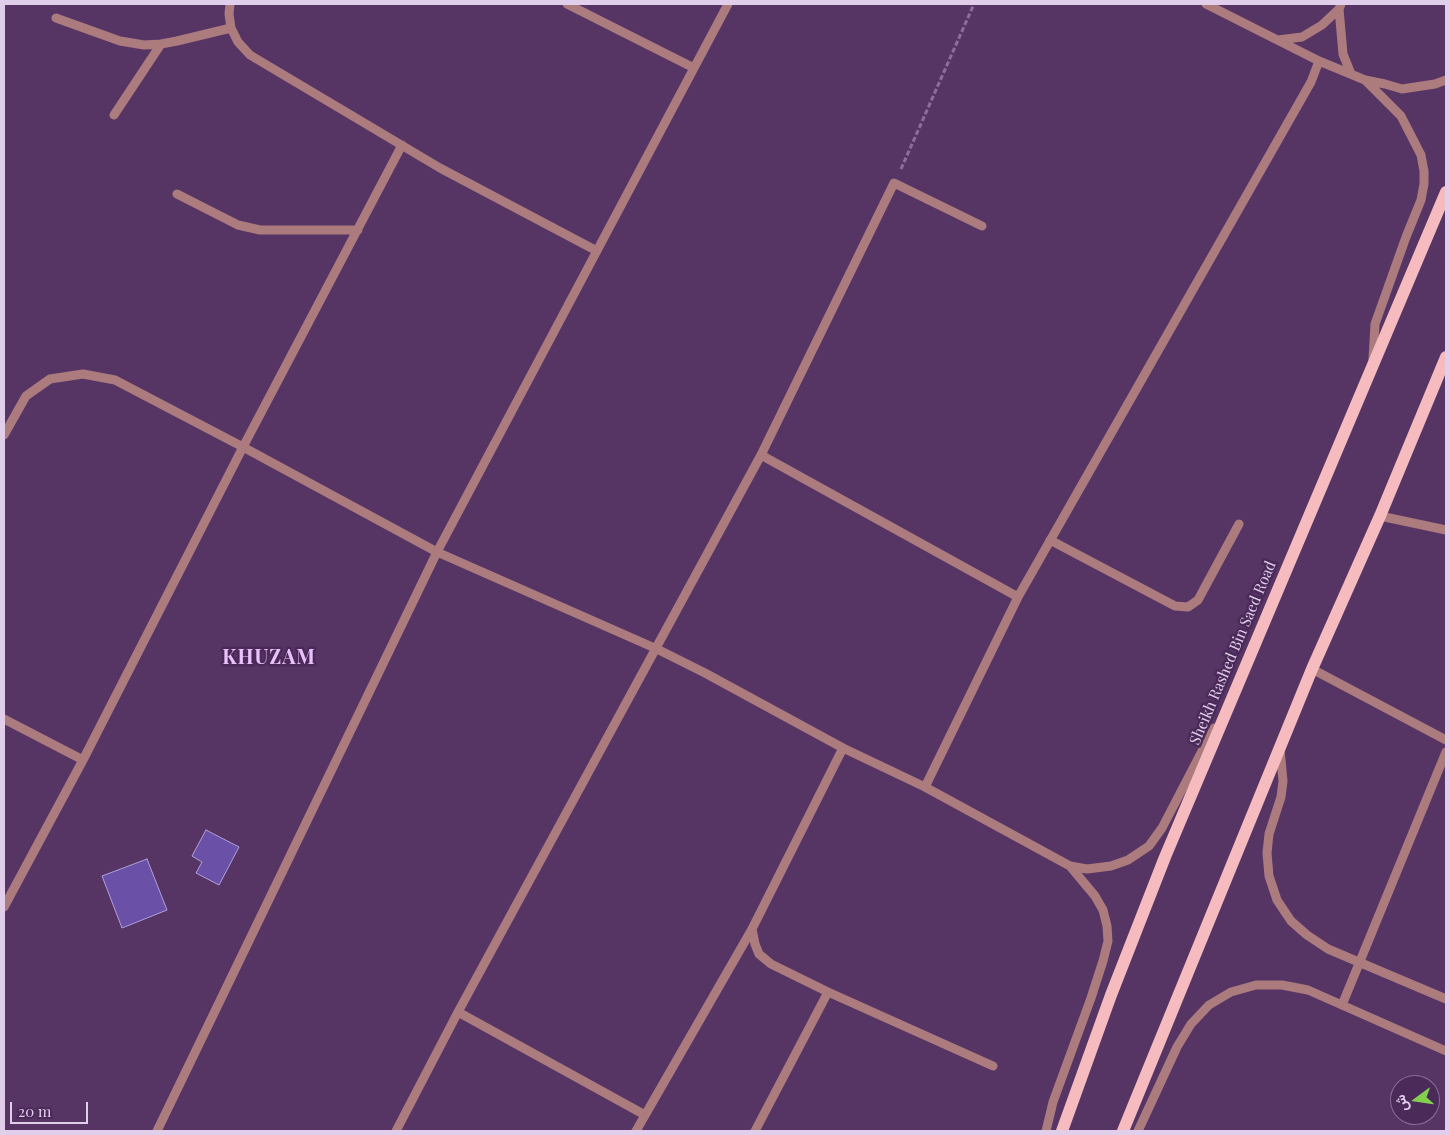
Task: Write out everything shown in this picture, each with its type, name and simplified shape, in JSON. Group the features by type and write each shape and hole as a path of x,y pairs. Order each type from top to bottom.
{"main road":[{"name":"Sheikh Rashed Bin Saed Road","path":"1062,1131 1111,995 1162,866 1446,192"},
{"path":"1123,1131 1312,669 1380,516 1446,357"}],"street":[{"path":"230,4 231,28 238,42 250,55 440,168 597,251"},
{"path":"567,4 694,68"},
{"path":"157,1131 437,552 728,4"},
{"path":"1206,4 1319,61 1365,80 1402,89 1435,84 1446,80"},
{"path":"1278,40 1302,37 1322,25 1340,6"},
{"path":"1340,6 1343,54 1351,74"},
{"path":"56,18 120,41 144,44 161,44 231,28"},
{"path":"114,115 161,44"},
{"path":"925,787 1018,597 1311,82 1319,61"},
{"path":"1365,80 1401,116 1421,155 1424,171 1424,184 1420,200 1375,324 1373,363"},
{"path":"4,907 83,760 243,447 402,146"},
{"path":"396,1131 458,1012 761,456 894,183 982,226"},
{"path":"177,194 238,225 260,230 358,230"},
{"path":"4,435 26,396 50,379 83,374 115,380 437,552 656,649 705,673 843,748 925,787 1070,866 1087,869 1111,866 1128,860 1149,846 1162,828 1245,667"},
{"path":"761,456 1018,597"},
{"path":"1380,516 1446,530"},
{"path":"1050,540 1175,606 1188,607 1198,600 1239,524"},
{"path":"1312,669 1446,740"},
{"path":"4,719 83,760"},
{"path":"636,1131 752,929 843,748"},
{"path":"1280,748 1283,781 1281,797 1269,834 1266,853 1269,876 1277,900 1291,921 1307,935 1328,949 1446,999"},
{"path":"1342,1005 1446,752"},
{"path":"1046,1131 1053,1102 1091,998 1108,941 1103,910 1095,896 1070,866"},
{"path":"752,929 759,954 770,964 993,1066"},
{"path":"1138,1131 1177,1047 1191,1024 1209,1005 1231,992 1256,985 1282,985 1308,990 1446,1051"},
{"path":"755,1131 828,992"},
{"path":"458,1012 645,1115"}],"path":[{"path":"894,183 974,4"}],"building":[{"path":"206,830 239,847 219,885 196,873 202,862 192,856"},
{"path":"147,859 167,910 122,928 102,876"}],"district":[{"name":"KHUZAM","path":"269,658"}]}
